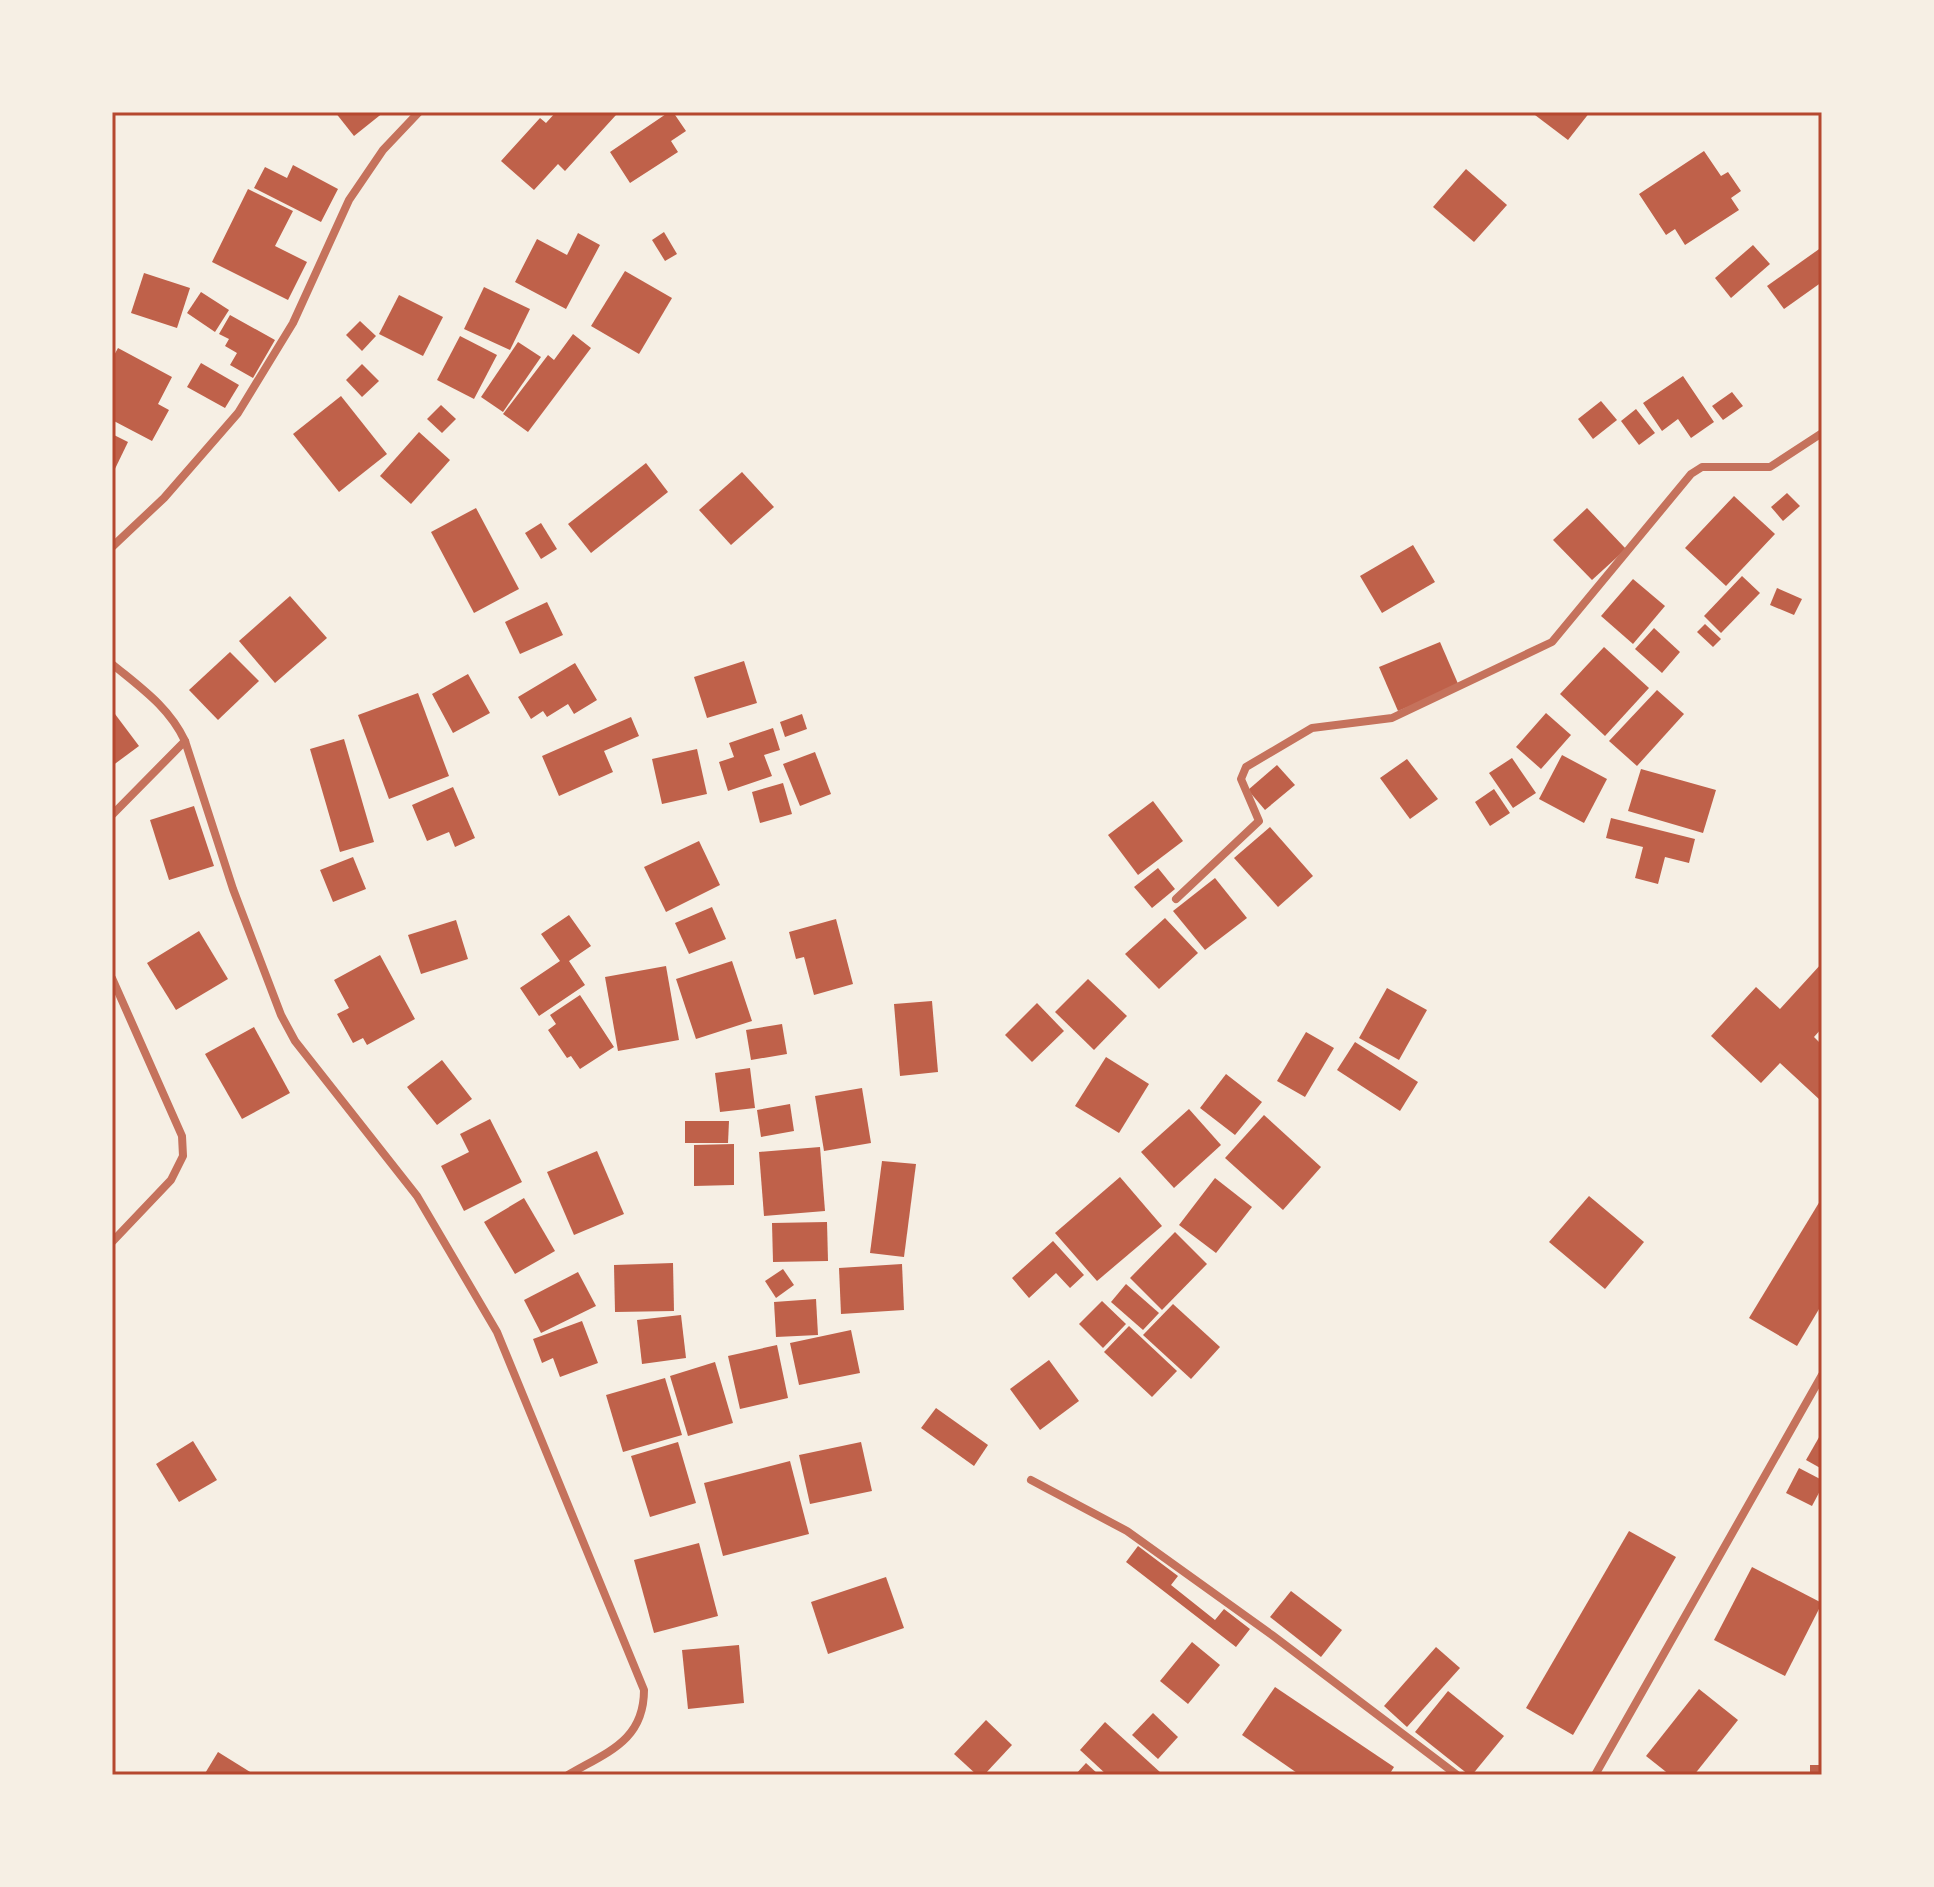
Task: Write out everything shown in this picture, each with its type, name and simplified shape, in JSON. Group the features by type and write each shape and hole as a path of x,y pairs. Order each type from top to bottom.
{"street":[{"path":"112,547 164,498 238,413 293,323 349,200 383,150 419,112"},
{"path":"1176,899 1259,821 1241,779 1246,767 1312,728 1392,718 1552,642 1691,474 1702,467 1770,467 1822,433"},
{"path":"112,664 160,703 175,721 185,741 233,889 281,1015 295,1041 417,1196 497,1332 644,1690 644,1708 637,1726 619,1745 568,1775"},
{"path":"112,815 185,741"},
{"path":"112,978 182,1136 183,1156 171,1180 112,1242"},
{"path":"1595,1775 1822,1375"},
{"path":"1031,1480 1127,1531 1272,1635 1457,1775"}],"building":[{"path":"335,112 384,112 354,136"},
{"path":"556,112 613,112 616,115 565,171 558,164 534,190 501,161 540,118 546,123"},
{"path":"673,112 686,131 671,141 678,152 630,183 610,152"},
{"path":"1531,112 1590,112 1568,140"},
{"path":"1704,151 1721,176 1728,172 1741,191 1731,198 1739,210 1685,245 1675,229 1666,235 1639,194"},
{"path":"293,165 338,189 321,222 254,188 265,167 287,178"},
{"path":"1466,169 1507,205 1474,242 1433,207"},
{"path":"248,189 293,211 275,246 307,262 288,300 212,262"},
{"path":"664,232 677,254 665,261 652,240"},
{"path":"578,233 600,245 566,309 515,282 537,239 567,255"},
{"path":"1753,245 1770,264 1731,298 1715,278"},
{"path":"1822,247 1822,282 1784,309 1767,286"},
{"path":"625,271 672,298 639,354 591,326"},
{"path":"144,273 190,288 177,328 131,313"},
{"path":"484,287 530,309 510,350 464,329"},
{"path":"201,292 229,310 215,332 187,313"},
{"path":"399,295 443,317 423,356 379,334"},
{"path":"230,315 275,340 253,378 230,365 237,353 225,346 229,339 219,334"},
{"path":"360,321 376,336 362,351 346,335"},
{"path":"573,334 591,348 528,432 503,414 548,355 554,360"},
{"path":"460,336 497,355 474,399 437,380"},
{"path":"518,342 541,357 503,412 481,397"},
{"path":"118,348 172,377 158,404 169,410 152,441 112,420 112,359"},
{"path":"201,363 239,385 225,408 187,387"},
{"path":"362,364 379,381 362,397 346,380"},
{"path":"1683,376 1714,422 1691,438 1678,419 1662,431 1643,403"},
{"path":"1732,392 1743,406 1723,420 1712,406"},
{"path":"341,396 387,454 339,492 293,434"},
{"path":"1601,401 1617,420 1593,439 1578,419"},
{"path":"441,405 456,419 442,433 427,419"},
{"path":"1636,409 1655,433 1639,445 1621,421"},
{"path":"419,432 450,460 411,504 380,476"},
{"path":"112,434 128,442 112,475"},
{"path":"646,463 668,492 591,553 568,524"},
{"path":"742,472 774,507 731,545 699,510"},
{"path":"1787,493 1800,506 1783,521 1771,507"},
{"path":"1734,496 1775,534 1726,586 1685,548"},
{"path":"476,508 519,589 474,613 431,532"},
{"path":"1587,508 1626,549 1592,580 1553,540"},
{"path":"541,523 557,549 541,559 525,533"},
{"path":"1413,545 1435,582 1382,613 1360,576"},
{"path":"1742,576 1760,593 1721,633 1704,616"},
{"path":"1633,579 1665,606 1633,644 1601,616"},
{"path":"1777,588 1802,599 1794,615 1770,605"},
{"path":"290,596 327,638 275,683 239,641"},
{"path":"547,602 563,635 520,654 505,622"},
{"path":"1705,624 1721,639 1713,647 1697,632"},
{"path":"1654,628 1680,652 1662,673 1635,649"},
{"path":"1440,642 1459,686 1398,711 1379,667"},
{"path":"1604,647 1649,688 1605,736 1560,694"},
{"path":"230,652 259,681 218,720 189,690"},
{"path":"744,661 757,703 707,718 694,677"},
{"path":"575,663 597,700 574,714 568,704 547,717 543,711 531,719 518,697"},
{"path":"468,674 490,713 453,733 432,694"},
{"path":"1657,690 1684,714 1637,766 1609,741"},
{"path":"418,693 449,776 389,799 358,715"},
{"path":"112,710 139,746 112,766"},
{"path":"1546,713 1571,735 1541,769 1516,747"},
{"path":"802,714 807,729 785,737 780,722"},
{"path":"631,717 639,736 604,751 613,772 559,796 542,756"},
{"path":"773,728 780,750 764,755 772,776 728,791 719,762 734,757 729,743"},
{"path":"344,739 374,842 340,852 310,749"},
{"path":"697,749 707,794 662,804 652,759"},
{"path":"815,752 831,794 800,806 783,764"},
{"path":"1562,755 1607,779 1584,823 1539,799"},
{"path":"1512,758 1536,793 1513,808 1489,773"},
{"path":"1407,759 1438,799 1410,819 1380,778"},
{"path":"1277,765 1295,785 1265,810 1248,790"},
{"path":"1641,769 1716,790 1703,833 1628,811"},
{"path":"783,783 792,814 760,823 752,792"},
{"path":"453,787 475,838 455,847 449,832 427,841 412,805"},
{"path":"1494,789 1510,813 1490,826 1475,802"},
{"path":"1153,801 1183,841 1138,875 1108,835"},
{"path":"194,806 214,866 169,880 150,820"},
{"path":"1611,818 1695,839 1689,863 1665,857 1658,884 1635,878 1643,847 1606,838"},
{"path":"1270,827 1313,876 1278,907 1234,858"},
{"path":"699,841 720,885 666,912 644,867"},
{"path":"353,857 366,889 333,902 320,870"},
{"path":"1158,868 1175,889 1152,908 1134,887"},
{"path":"1215,878 1247,918 1205,950 1173,911"},
{"path":"712,907 726,939 689,954 675,923"},
{"path":"569,915 591,946 569,961 585,985 539,1016 520,988 560,961 541,934"},
{"path":"1165,918 1198,953 1159,989 1125,954"},
{"path":"836,919 853,984 814,995 804,957 796,959 789,932"},
{"path":"456,920 468,959 421,974 408,935"},
{"path":"199,931 228,979 176,1010 147,963"},
{"path":"380,955 415,1019 367,1045 363,1038 353,1043 337,1014 349,1008 334,980"},
{"path":"732,961 752,1021 696,1039 676,979"},
{"path":"1822,963 1822,1028 1814,1037 1822,1045 1820,1100 1780,1063 1761,1083 1711,1036 1756,987 1780,1009"},
{"path":"666,966 679,1040 618,1051 605,977"},
{"path":"1088,979 1127,1016 1094,1050 1055,1012"},
{"path":"1387,988 1427,1010 1399,1060 1359,1038"},
{"path":"580,995 614,1047 580,1069 571,1056 567,1058 548,1030 556,1024 550,1015"},
{"path":"932,1001 938,1072 900,1076 894,1004"},
{"path":"1037,1003 1064,1031 1032,1062 1005,1035"},
{"path":"782,1024 787,1054 751,1060 746,1030"},
{"path":"254,1027 290,1093 242,1119 205,1054"},
{"path":"1306,1032 1334,1048 1305,1097 1277,1081"},
{"path":"1355,1042 1418,1082 1400,1111 1337,1070"},
{"path":"1106,1057 1149,1084 1119,1133 1075,1106"},
{"path":"442,1060 472,1099 437,1125 407,1087"},
{"path":"750,1068 755,1108 720,1112 715,1073"},
{"path":"1226,1074 1262,1102 1235,1135 1200,1108"},
{"path":"862,1088 871,1143 824,1151 815,1096"},
{"path":"790,1104 794,1131 761,1137 757,1110"},
{"path":"1189,1109 1221,1145 1174,1188 1141,1152"},
{"path":"1264,1115 1321,1167 1283,1210 1225,1158"},
{"path":"490,1119 522,1182 464,1211 441,1166 469,1152 460,1134"},
{"path":"685,1121 729,1121 728,1143 685,1143"},
{"path":"734,1144 734,1185 694,1186 694,1145"},
{"path":"820,1147 825,1211 764,1216 759,1152"},
{"path":"597,1151 624,1214 574,1235 547,1172"},
{"path":"882,1161 916,1164 904,1257 870,1253"},
{"path":"1120,1177 1162,1226 1097,1281 1055,1233"},
{"path":"1215,1178 1252,1207 1216,1253 1179,1225"},
{"path":"1589,1196 1644,1242 1605,1289 1549,1242"},
{"path":"524,1198 555,1251 515,1274 484,1222"},
{"path":"1820,1201 1822,1304 1797,1346 1749,1318"},
{"path":"827,1222 828,1261 773,1262 772,1223"},
{"path":"1175,1232 1207,1264 1162,1310 1130,1278"},
{"path":"1053,1241 1084,1275 1070,1288 1056,1273 1029,1298 1012,1278"},
{"path":"673,1263 674,1311 615,1312 614,1265"},
{"path":"902,1264 904,1310 841,1314 839,1268"},
{"path":"783,1269 794,1285 776,1298 765,1281"},
{"path":"578,1272 596,1306 541,1333 524,1300"},
{"path":"1126,1284 1159,1313 1143,1330 1111,1302"},
{"path":"816,1299 818,1335 776,1337 774,1302"},
{"path":"1102,1301 1126,1324 1103,1348 1079,1324"},
{"path":"1173,1304 1220,1347 1191,1379 1143,1335"},
{"path":"681,1315 686,1358 642,1364 637,1320"},
{"path":"582,1321 598,1363 560,1377 553,1358 542,1363 533,1339"},
{"path":"1129,1326 1177,1371 1152,1397 1104,1352"},
{"path":"851,1330 860,1373 799,1385 790,1343"},
{"path":"777,1345 788,1398 740,1409 728,1356"},
{"path":"1049,1360 1079,1401 1040,1430 1010,1389"},
{"path":"715,1362 733,1423 688,1436 670,1376"},
{"path":"665,1378 682,1435 623,1452 606,1395"},
{"path":"936,1408 988,1445 974,1466 921,1428"},
{"path":"1822,1432 1822,1469 1806,1460"},
{"path":"193,1441 217,1480 179,1502 156,1464"},
{"path":"678,1442 696,1503 650,1517 631,1456"},
{"path":"861,1442 872,1491 810,1504 799,1455"},
{"path":"790,1461 809,1534 723,1556 704,1483"},
{"path":"1799,1468 1822,1480 1822,1487 1812,1506 1786,1493"},
{"path":"1629,1531 1676,1557 1573,1735 1526,1708"},
{"path":"699,1543 718,1616 654,1633 634,1560"},
{"path":"1138,1546 1178,1576 1171,1585 1215,1620 1224,1609 1250,1629 1236,1647 1126,1562"},
{"path":"1752,1567 1822,1603 1785,1676 1714,1640"},
{"path":"886,1577 904,1628 828,1654 811,1602"},
{"path":"1291,1591 1342,1630 1321,1657 1270,1617"},
{"path":"1192,1642 1220,1665 1188,1704 1160,1681"},
{"path":"739,1645 744,1703 688,1709 682,1650"},
{"path":"1436,1647 1460,1668 1407,1727 1384,1706"},
{"path":"1275,1687 1394,1767 1389,1775 1300,1775 1242,1735"},
{"path":"1699,1689 1738,1720 1694,1775 1670,1775 1646,1756"},
{"path":"1448,1691 1504,1736 1472,1775 1415,1732"},
{"path":"1153,1713 1178,1737 1158,1759 1132,1735"},
{"path":"986,1720 1012,1745 984,1775 977,1775 954,1754"},
{"path":"1105,1722 1161,1773 1107,1775 1080,1750"},
{"path":"218,1752 255,1775 204,1775"},
{"path":"1086,1763 1099,1775 1075,1775"},
{"path":"1810,1765 1822,1765 1822,1775 1810,1775"}]}
